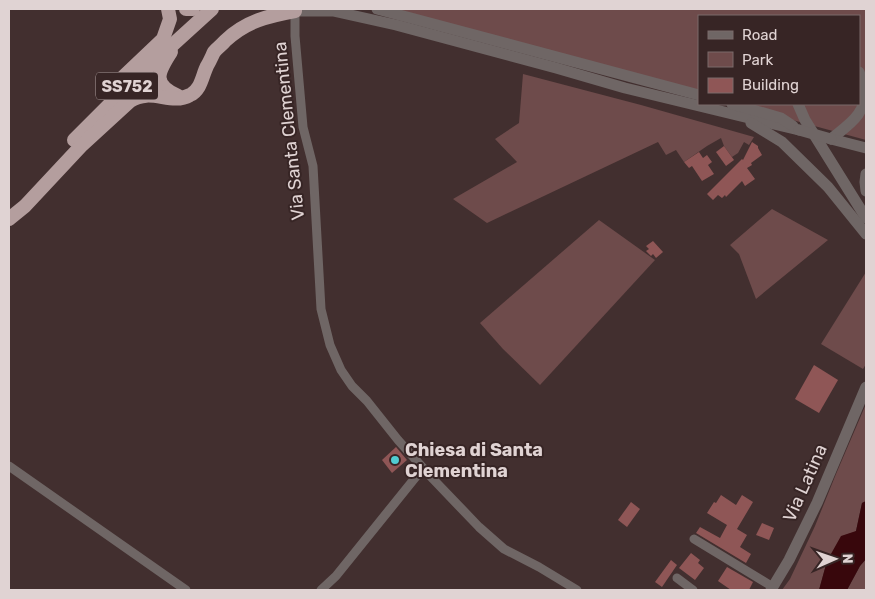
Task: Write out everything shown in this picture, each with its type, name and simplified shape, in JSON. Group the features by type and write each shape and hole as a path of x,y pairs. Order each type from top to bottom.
{"highway":[{"path":"70,144 94,109 163,38 170,20 168,9"},
{"path":"186,9 193,9"},
{"name":"SS752","path":"9,210 70,144 135,79 212,9"},
{"path":"9,219 24,206 82,145 130,101 137,96 144,95 183,98 194,93 215,51 233,34 268,16 295,10"},
{"path":"183,98 168,91 161,83 159,74 160,68 187,30"}],"street":[{"path":"377,9 698,95"},
{"path":"295,10 333,11 396,25 625,88 866,148"},
{"name":"Via Santa Clementina","path":"295,10 295,36 303,127 313,166 320,309 330,346 341,370 352,386 373,408 398,440 479,527 504,549 577,590"},
{"path":"831,139 860,113 865,104 865,88 860,74"},
{"path":"736,105 781,118 799,130"},
{"path":"798,105 805,120 866,218"},
{"path":"741,117 782,142 828,187 866,234"},
{"path":"866,174 866,191"},
{"name":"Via Latina","path":"772,588 789,560 817,503 866,386"},
{"path":"9,466 186,590"},
{"path":"321,590 336,576 423,468"},
{"path":"694,539 772,588"},
{"path":"677,578 693,590"}],"green space":[{"path":"375,9 866,9 866,140 737,105 860,105 860,15 698,15 698,94"},
{"path":"523,74 754,137 749,145 744,142 738,153 732,157 721,138 684,162 676,150 666,155 658,142 487,223 453,199 517,162 495,139 519,123"},
{"path":"772,209 828,240 756,299 739,254 730,245"},
{"path":"599,220 655,260 540,385 503,349 480,323"},
{"path":"866,272 866,364 863,369 821,344"},
{"path":"866,404 866,501 862,503 856,531 827,561 819,590 782,590 790,579 815,526"},
{"path":"866,559 866,590 847,590 860,566"}],"shaded area":[{"path":"866,501 866,559 847,590 819,590 827,561 841,536 856,531 862,503"}],"building":[{"path":"752,142 758,146 762,155 747,168 755,179 745,186 742,181 726,197 725,195 722,198 718,195 713,200 707,194 743,160"},
{"path":"724,146 734,160 726,166 716,152"},
{"path":"699,152 703,158 707,155 712,162 708,165 714,174 702,181 692,166 689,168 684,162"},
{"path":"653,241 663,252 656,258 653,254 651,256 646,251 649,249 646,246"},
{"path":"814,365 838,380 819,413 795,399"},
{"name":"Chiesa di Santa Clementina","path":"396,447 407,460 392,473 382,460"},
{"path":"721,495 736,505 742,495 753,502 737,529 747,535 740,547 751,554 746,563 696,533 700,527 720,538 727,525 707,513"},
{"path":"631,502 640,509 627,527 618,520"},
{"path":"762,523 774,528 769,540 756,535"},
{"path":"691,553 700,560 698,563 704,568 695,580 679,568"},
{"path":"671,560 677,565 662,587 655,582"},
{"path":"727,567 753,582 749,590 731,590 718,581"}],"place":[{"name":"Chiesa di Santa Clementina","path":"395,460"}]}
